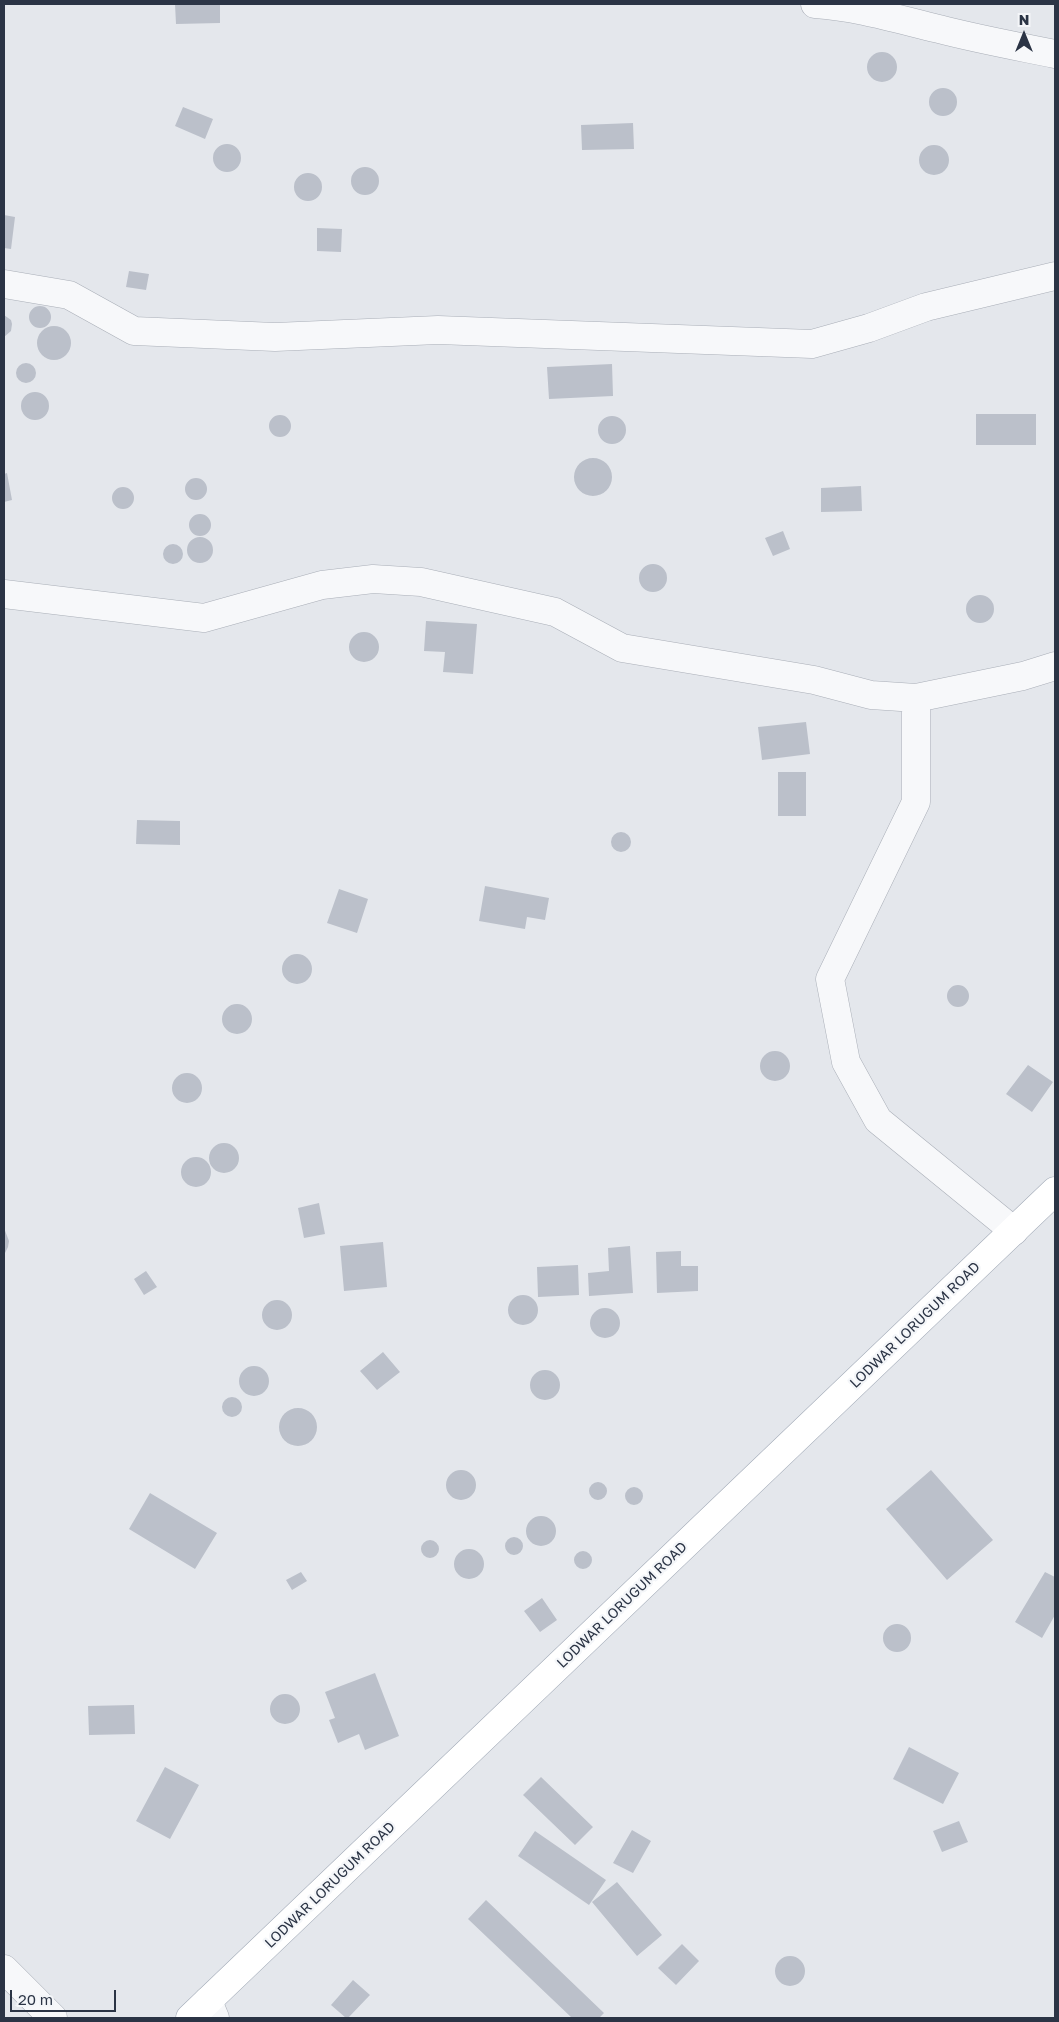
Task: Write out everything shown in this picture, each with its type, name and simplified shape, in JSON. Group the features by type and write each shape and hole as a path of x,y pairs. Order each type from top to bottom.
{"main road":[{"name":"LODWAR LORUGUM ROAD","path":"204,2013 1055,1192"}],"street":[{"path":"815,4 844,6 897,17 939,30 1055,54"},
{"path":"4,284 68,295 134,331 275,337 438,330 812,344 869,328 926,307 1055,276"},
{"path":"4,594 204,618 322,585 373,579 421,582 555,612 622,648 814,680 871,695 916,698 1024,676 1055,666"},
{"path":"916,698 916,802 830,979 846,1062 878,1120 1014,1231"},
{"path":"4,1969 53,2018"}],"building":[{"path":"175,4 220,4 220,23 176,24"},
{"path":"882,52 888,53 896,61 896,73 888,81 882,82 876,81 868,73 867,67 868,61 876,53"},
{"path":"943,88 953,92 957,102 953,112 943,116 933,112 929,102 933,92"},
{"path":"183,107 213,119 205,139 175,126"},
{"path":"633,123 634,149 582,150 581,125"},
{"path":"227,144 237,148 241,158 237,168 227,172 217,168 213,158 217,148"},
{"path":"934,145 940,146 948,154 948,166 940,174 934,175 928,174 920,166 919,160 920,154 928,146"},
{"path":"365,167 375,171 379,181 375,191 365,195 355,191 351,181 355,171"},
{"path":"308,173 318,177 322,187 318,197 308,201 298,197 294,187 298,177"},
{"path":"4,215 15,217 11,249 4,248"},
{"path":"317,228 342,229 341,252 317,251"},
{"path":"129,271 149,274 146,290 126,287"},
{"path":"36,306 44,306 51,313 51,321 44,328 36,328 29,321 29,313"},
{"path":"4,315 11,320 12,324 11,331 4,337"},
{"path":"54,326 61,327 66,331 70,336 70,350 66,355 61,359 54,360 47,359 42,355 38,350 37,343 38,336 42,331 47,327"},
{"path":"26,363 33,366 36,373 33,380 26,383 19,380 16,373 19,366"},
{"path":"612,364 613,396 549,399 547,367"},
{"path":"35,392 45,396 49,406 45,416 35,420 25,416 21,406 25,396"},
{"path":"976,414 1036,414 1036,445 976,445"},
{"path":"276,415 284,415 291,422 291,430 284,437 276,437 269,430 269,422"},
{"path":"612,416 622,420 626,430 622,440 612,444 602,440 598,430 602,420"},
{"path":"593,458 606,464 612,477 606,490 593,496 580,490 574,477 580,464"},
{"path":"7,473 12,500 4,502 4,474"},
{"path":"192,478 200,478 207,485 207,493 200,500 192,500 185,493 185,485"},
{"path":"861,486 862,511 821,512 821,488"},
{"path":"119,487 127,487 134,494 134,502 127,509 119,509 112,502 112,494"},
{"path":"200,514 208,517 211,525 208,533 200,536 192,533 189,525 192,517"},
{"path":"783,531 790,549 773,556 765,538"},
{"path":"200,537 209,541 213,550 209,559 200,563 191,559 187,550 191,541"},
{"path":"173,544 180,547 183,554 180,561 173,564 166,561 163,554 166,547"},
{"path":"653,564 663,568 667,578 663,588 653,592 643,588 639,578 643,568"},
{"path":"980,595 990,599 994,609 990,619 980,623 970,619 966,609 970,599"},
{"path":"426,621 477,624 473,674 443,672 445,652 424,651"},
{"path":"364,632 370,633 378,641 378,653 370,661 364,662 358,661 350,653 349,647 350,641 358,633"},
{"path":"806,722 810,754 762,760 758,727"},
{"path":"778,772 806,772 806,816 778,816"},
{"path":"137,820 180,821 180,845 136,844"},
{"path":"621,832 628,835 631,842 628,849 621,852 614,849 611,842 614,835"},
{"path":"485,886 549,898 545,920 527,917 525,929 479,921"},
{"path":"339,889 368,899 357,933 327,923"},
{"path":"297,954 303,955 311,963 311,975 303,983 297,984 291,983 283,975 282,969 283,963 291,955"},
{"path":"958,985 966,988 969,996 966,1004 958,1007 950,1004 947,996 950,988"},
{"path":"237,1004 243,1005 251,1013 251,1025 243,1033 237,1034 231,1033 223,1025 222,1019 223,1013 231,1005"},
{"path":"775,1051 781,1052 789,1060 789,1072 781,1080 775,1081 769,1080 761,1072 760,1066 761,1060 769,1052"},
{"path":"1028,1065 1053,1082 1032,1112 1006,1094"},
{"path":"187,1073 193,1074 201,1082 201,1094 193,1102 187,1103 181,1102 173,1094 172,1088 173,1082 181,1074"},
{"path":"224,1143 230,1144 238,1152 238,1164 230,1172 224,1173 218,1172 210,1164 209,1158 210,1152 218,1144"},
{"path":"196,1157 202,1158 210,1166 210,1178 202,1186 196,1187 190,1186 182,1178 181,1172 182,1166 190,1158"},
{"path":"319,1203 325,1234 304,1238 298,1208"},
{"path":"4,1228 9,1241 4,1255"},
{"path":"383,1242 387,1287 344,1291 340,1246"},
{"path":"630,1246 633,1293 589,1296 588,1273 609,1271 608,1248"},
{"path":"681,1251 681,1266 698,1266 698,1291 657,1293 656,1252"},
{"path":"578,1265 579,1295 538,1297 537,1267"},
{"path":"146,1271 157,1287 144,1295 134,1279"},
{"path":"523,1295 529,1296 537,1304 537,1316 529,1324 523,1325 517,1324 509,1316 508,1310 509,1304 517,1296"},
{"path":"277,1300 283,1301 291,1309 291,1321 283,1329 277,1330 271,1329 263,1321 262,1315 263,1309 271,1301"},
{"path":"605,1308 611,1309 619,1317 619,1329 611,1337 605,1338 599,1337 591,1329 590,1323 591,1317 599,1309"},
{"path":"383,1352 400,1372 377,1390 360,1371"},
{"path":"254,1366 260,1367 268,1375 268,1387 260,1395 254,1396 248,1395 240,1387 239,1381 240,1375 248,1367"},
{"path":"545,1370 551,1371 559,1379 559,1391 551,1399 545,1400 539,1399 531,1391 530,1385 531,1379 539,1371"},
{"path":"232,1397 239,1400 242,1407 239,1414 232,1417 225,1414 222,1407 225,1400"},
{"path":"298,1408 305,1409 311,1414 316,1420 316,1434 311,1440 305,1445 298,1446 291,1445 285,1440 280,1434 279,1427 280,1420 285,1414 291,1409"},
{"path":"461,1470 467,1471 475,1479 475,1491 467,1499 461,1500 455,1499 447,1491 446,1485 447,1479 455,1471"},
{"path":"931,1470 993,1540 947,1580 886,1509"},
{"path":"598,1482 604,1485 607,1491 604,1497 598,1500 592,1497 589,1491 592,1485"},
{"path":"634,1487 640,1490 643,1496 640,1502 634,1505 628,1502 625,1496 628,1490"},
{"path":"150,1493 217,1533 195,1569 129,1529"},
{"path":"541,1516 547,1517 555,1525 555,1537 547,1545 541,1546 535,1545 527,1537 526,1531 527,1525 535,1517"},
{"path":"514,1537 520,1540 523,1546 520,1552 514,1555 508,1552 505,1546 508,1540"},
{"path":"430,1540 436,1543 439,1549 436,1555 430,1558 424,1555 421,1549 424,1543"},
{"path":"469,1549 475,1550 483,1558 483,1570 475,1578 469,1579 463,1578 455,1570 454,1564 455,1558 463,1550"},
{"path":"583,1551 589,1554 592,1560 589,1566 583,1569 577,1566 574,1560 577,1554"},
{"path":"301,1572 307,1581 292,1590 286,1580"},
{"path":"1045,1572 1055,1577 1055,1615 1042,1638 1015,1622"},
{"path":"542,1598 557,1620 540,1632 524,1611"},
{"path":"897,1624 907,1628 911,1638 907,1648 897,1652 887,1648 883,1638 887,1628"},
{"path":"375,1673 399,1736 365,1750 359,1734 338,1743 329,1720 335,1718 325,1692"},
{"path":"285,1694 291,1695 299,1703 299,1715 291,1723 285,1724 279,1723 271,1715 270,1709 271,1703 279,1695"},
{"path":"134,1705 135,1734 89,1735 88,1706"},
{"path":"909,1747 959,1773 943,1804 893,1779"},
{"path":"165,1767 199,1785 170,1839 136,1821"},
{"path":"541,1777 593,1827 575,1845 523,1795"},
{"path":"959,1821 968,1842 942,1852 933,1831"},
{"path":"632,1830 651,1841 633,1873 613,1863"},
{"path":"535,1831 606,1880 589,1905 518,1856"},
{"path":"617,1882 662,1935 637,1956 592,1902"},
{"path":"486,1900 604,2013 599,2018 572,2018 468,1919"},
{"path":"682,1944 699,1961 676,1985 658,1968"},
{"path":"790,1956 800,1961 805,1971 800,1981 790,1986 780,1981 775,1971 780,1961"},
{"path":"353,1980 370,1995 346,2018 331,2005"}]}
